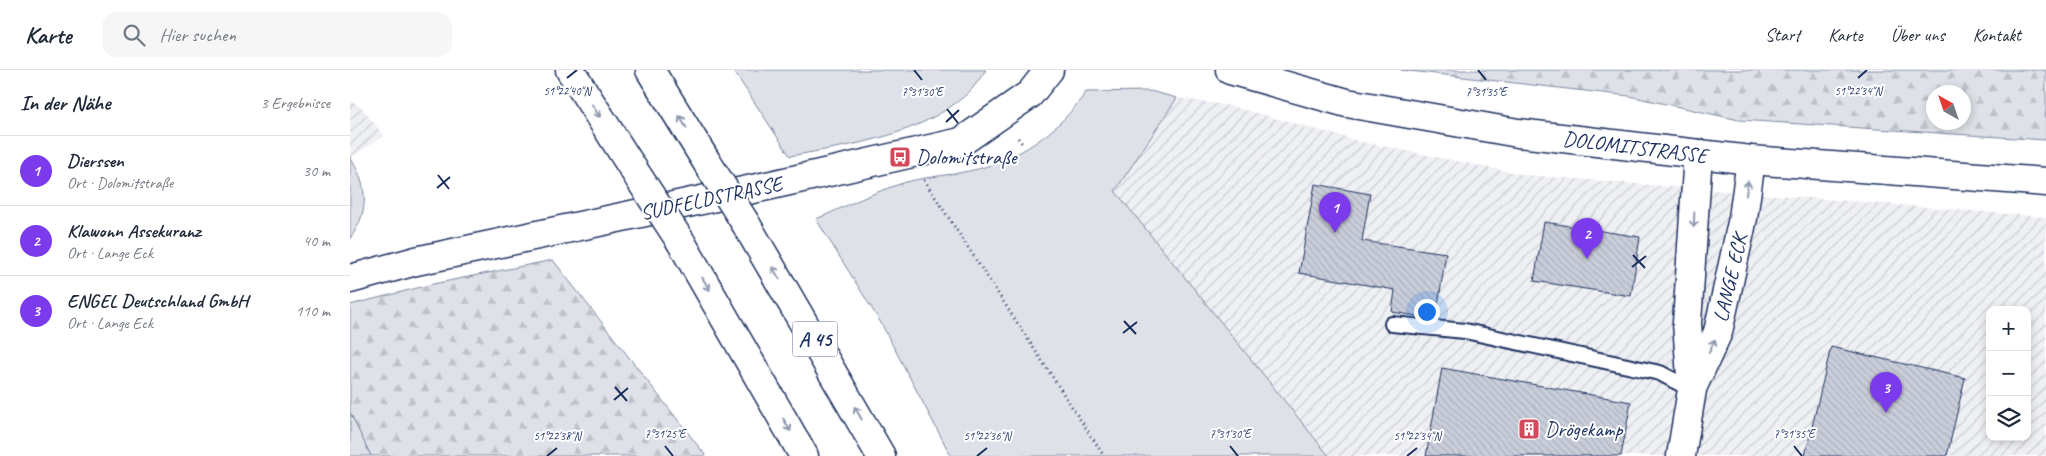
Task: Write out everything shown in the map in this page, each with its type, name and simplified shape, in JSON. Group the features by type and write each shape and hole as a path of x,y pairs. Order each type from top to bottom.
{"main road":[{"path":"570,70 681,242 804,456"},
{"name":"A 45","path":"650,70 746,224 882,456"},
{"name":"SUDFELDSTRASSE","path":"350,279 416,261 961,142 1030,94 1048,70"},
{"name":"DOLOMITSTRASSE","path":"1230,70 1347,103 1518,133 1751,160 2046,182"},
{"name":"LANGE ECK","path":"1681,456 1692,390 1688,324 1698,154"},
{"name":"LANGE ECK","path":"1692,390 1718,332 1743,218 1751,160"}],"lane":[{"path":"1392,324 1465,331 1660,373 1692,390"}],"path":[{"path":"908,155 1104,456"}],"shaded area":[{"path":"1177,98 1231,106 1362,142 1526,175 2046,217 2046,456 1329,456 1115,191"},
{"path":"350,100 363,109 384,136 351,157 360,174 365,199 363,213 350,239"}],"green space":[{"path":"733,70 986,70 975,86 948,109 906,130 860,143 790,156"},
{"path":"1401,70 2046,70 2046,140 1739,120 1629,96"},
{"path":"1150,91 1177,98 1115,191 1329,456 951,456 881,323 816,219 905,182 969,171 1004,160 1035,143 1050,132 1063,120 1086,92"},
{"path":"350,157 363,188 364,208 350,239"},
{"path":"553,260 706,456 371,456 350,412 350,305 433,284"},
{"path":"350,412 371,456 350,456"}],"building":[{"path":"1315,184 1370,194 1362,241 1446,253 1436,319 1392,312 1395,290 1299,273"},
{"path":"1544,222 1640,237 1631,296 1534,281"},
{"path":"1831,347 1965,378 1947,456 1805,456"},
{"name":"Drögekamp","path":"1442,368 1631,402 1621,456 1426,456"}],"place":[{"name":"Dolomitstraße","path":"900,157"},
{"name":"Dierssen","path":"1335,233"},
{"name":"Klawonn Assekuranz","path":"1587,259"},
{"name":"ENGEL Deutschland GmbH","path":"1886,413"},
{"name":"Drögekamp","path":"1529,429"}]}
